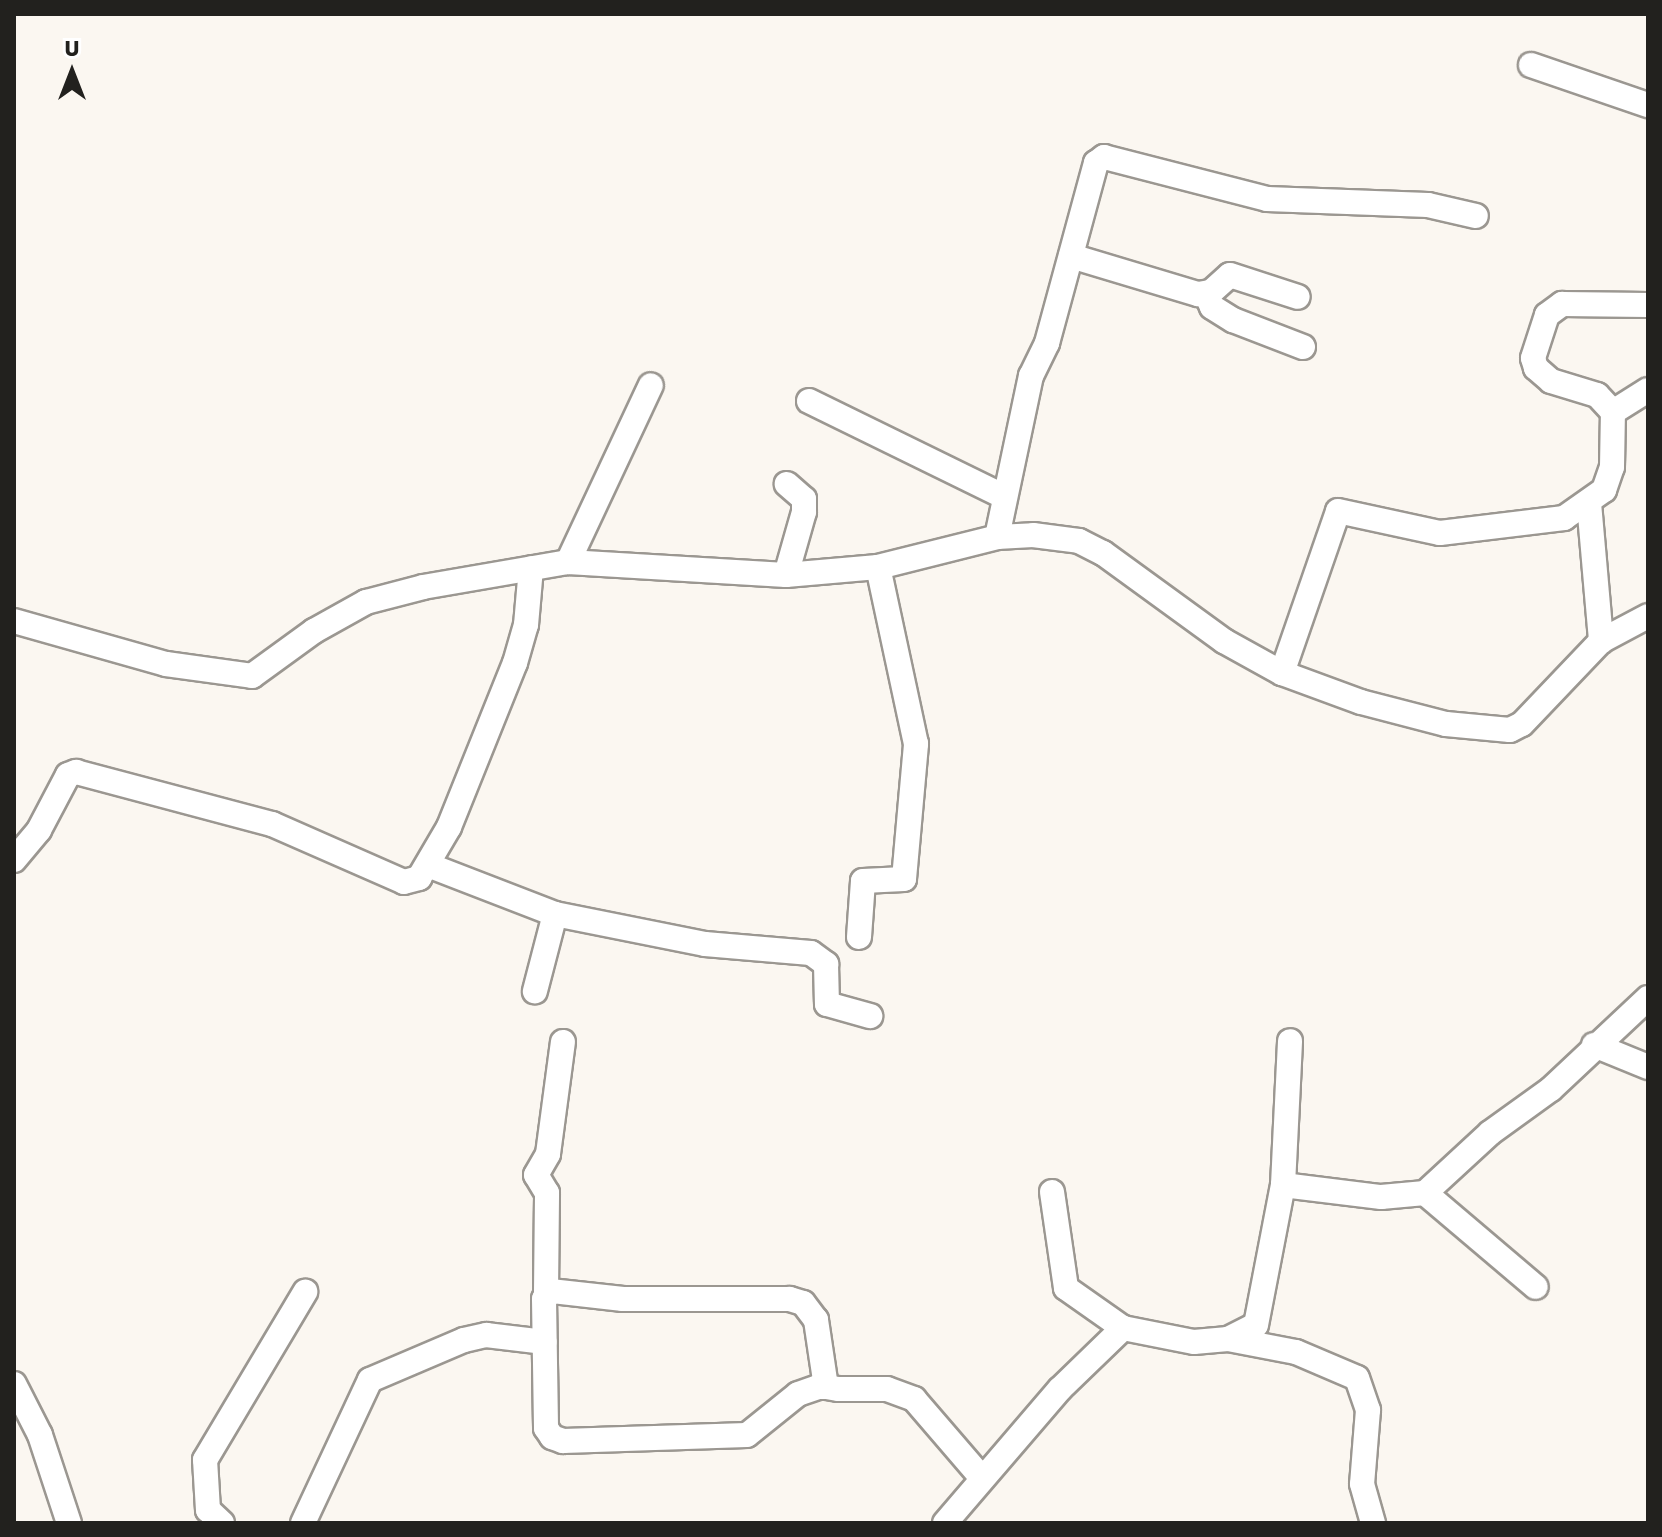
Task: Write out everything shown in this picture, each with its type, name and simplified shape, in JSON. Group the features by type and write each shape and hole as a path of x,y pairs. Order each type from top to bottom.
{"street":[{"path":"1531,65 1648,105"},
{"path":"997,537 1003,496 1031,376 1047,343 1096,163 1104,157 1267,199 1428,205 1476,216"},
{"path":"1071,256 1206,294 1212,307 1233,320 1303,347"},
{"path":"1206,294 1230,275 1298,297"},
{"path":"1282,673 1338,511 1440,533 1541,523 1589,503 1610,479 1613,412 1597,395 1551,381 1536,368 1533,358 1547,315 1562,304 1648,305"},
{"path":"568,562 651,385"},
{"path":"1613,412 1648,390"},
{"path":"809,401 1003,496"},
{"path":"786,575 804,512 804,499 787,484"},
{"path":"1589,503 1601,641"},
{"path":"14,621 166,664 252,676 314,631 366,602 531,568 568,562 786,575 878,567 997,537 1033,535 1079,541 1224,641 1282,673 1361,702 1446,724 1510,730 1522,724 1601,641 1648,616"},
{"path":"859,937 863,881 904,879 916,744 878,567"},
{"path":"14,860 39,830 68,775 76,772 297,832 404,882 419,878 449,827 515,663 526,625 531,568"},
{"path":"428,865 555,914 705,944 811,953 826,964 827,1004 870,1016"},
{"path":"535,991 555,914"},
{"path":"1283,1185 1381,1197 1425,1193 1490,1133 1551,1089 1594,1045 1648,998"},
{"path":"1228,1339 1256,1325 1261,1314 1283,1185 1290,1041"},
{"path":"563,1042 548,1154 536,1175 547,1193 546,1428 563,1441 747,1435 798,1394 826,1387 903,1392 982,1478"},
{"path":"1594,1045 1648,1067"},
{"path":"1052,1192 1066,1288 1123,1328 1194,1342 1228,1339 1296,1352 1357,1378 1368,1410 1362,1484 1373,1523"},
{"path":"1425,1193 1536,1287"},
{"path":"222,1523 208,1510 205,1460 305,1292"},
{"path":"546,1292 623,1299 779,1297 803,1303 821,1335 826,1387"},
{"path":"945,1523 1060,1389 1123,1328"},
{"path":"303,1523 370,1380 475,1338 545,1342"},
{"path":"14,1384 40,1435 69,1523"}]}
